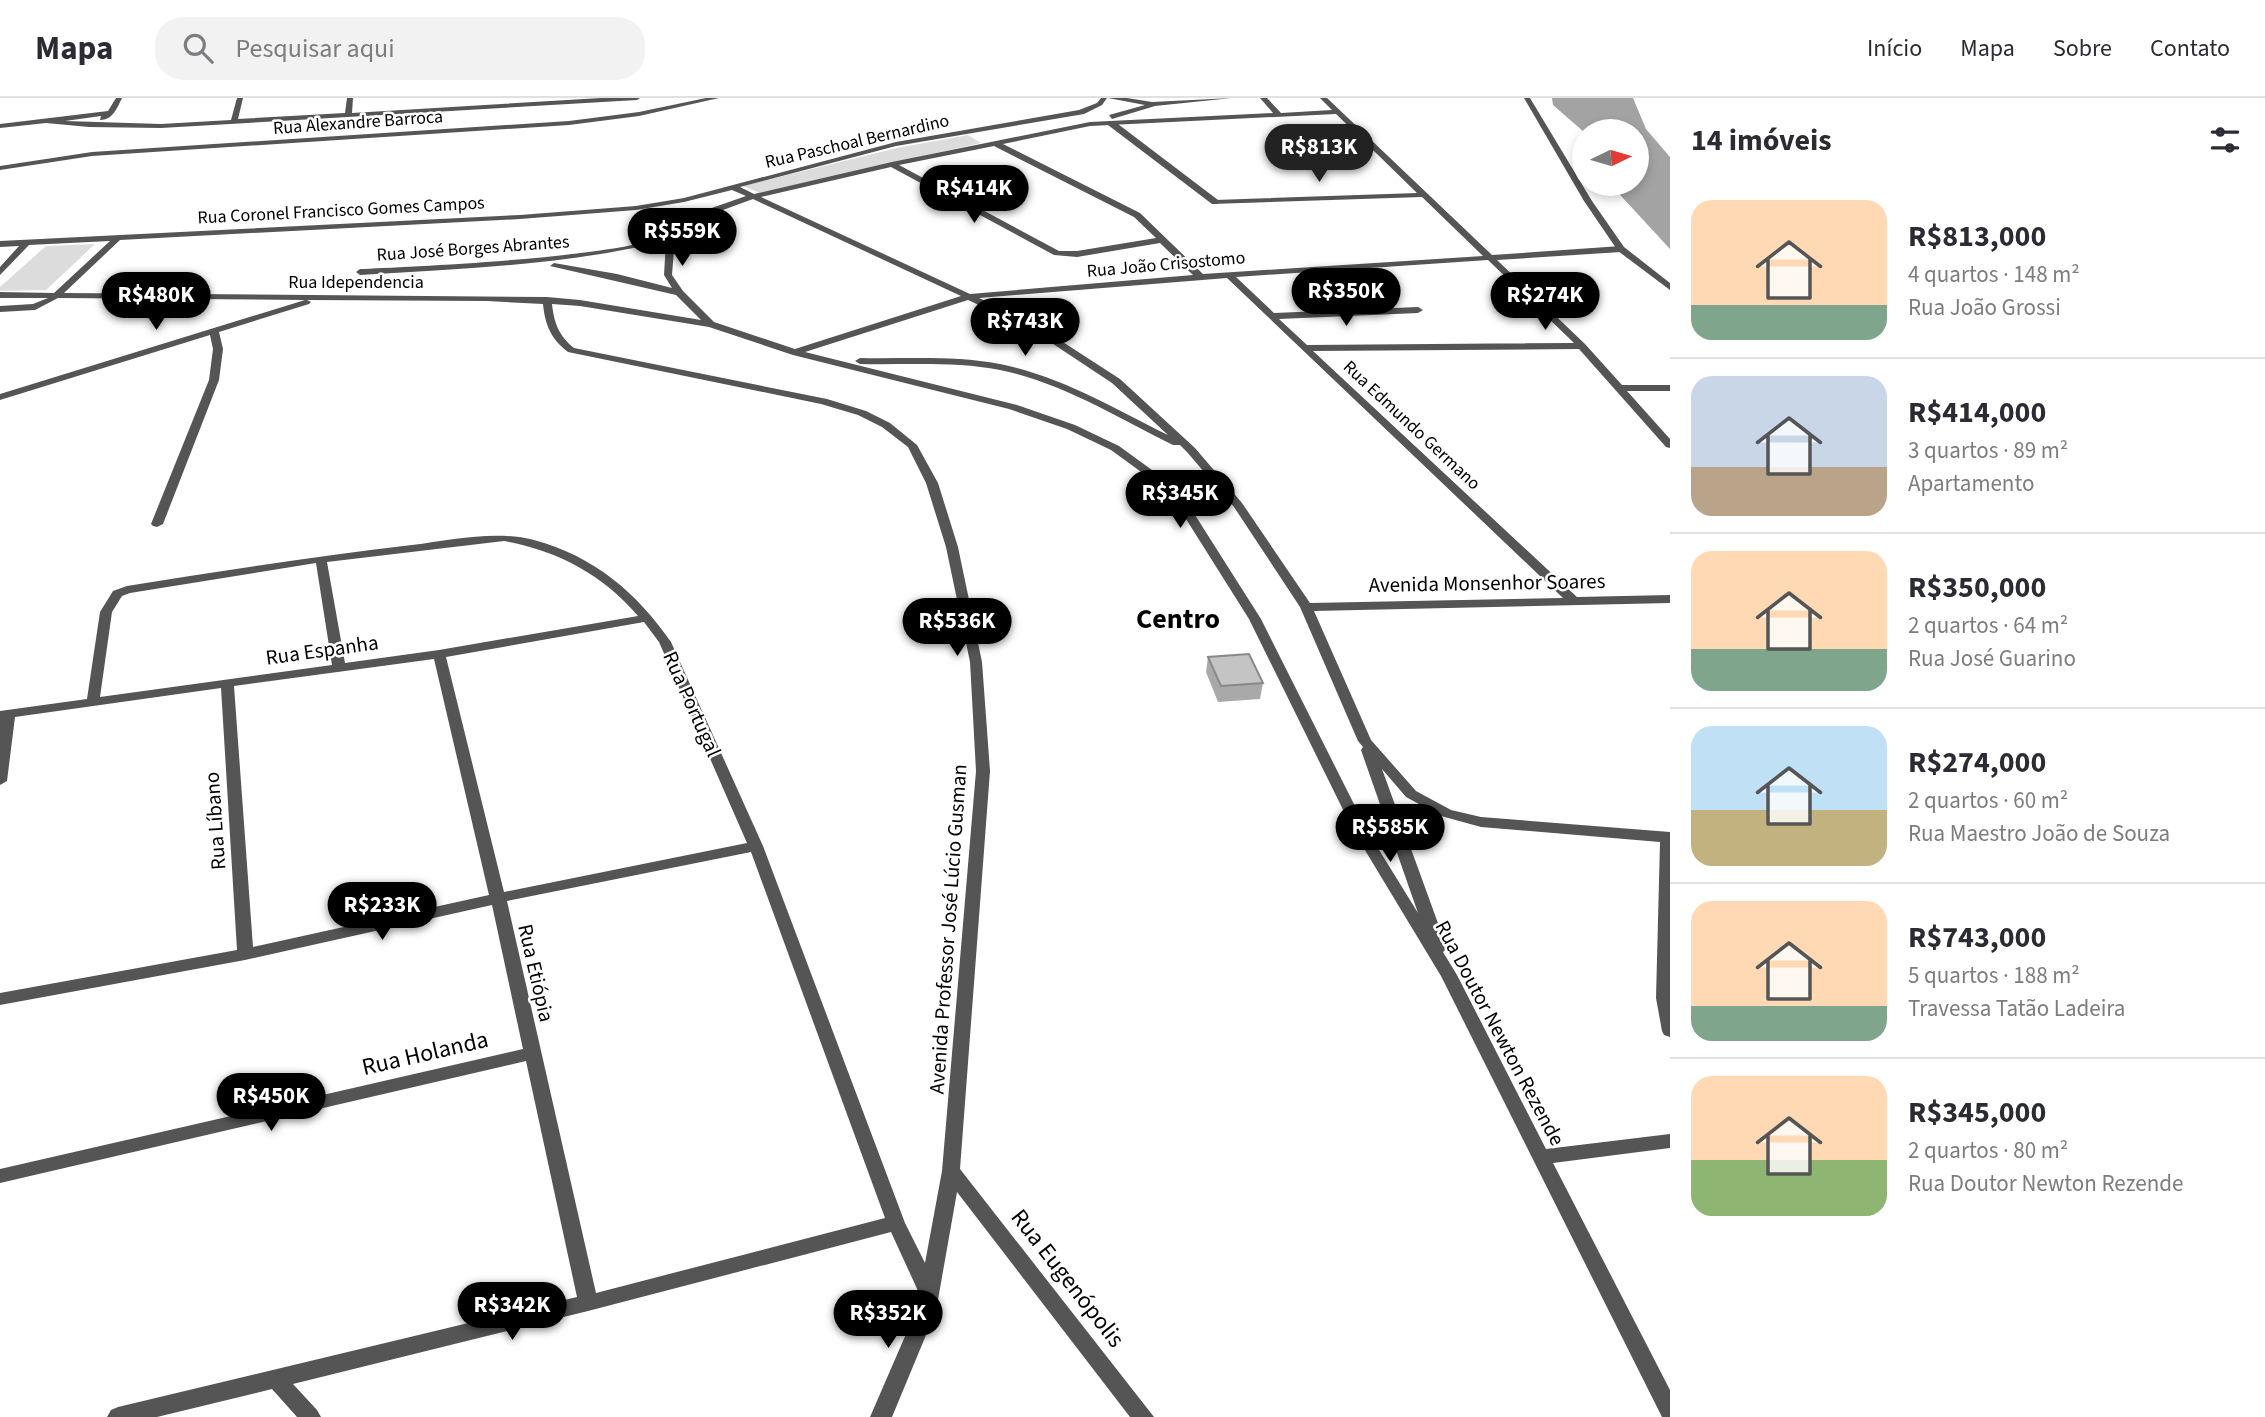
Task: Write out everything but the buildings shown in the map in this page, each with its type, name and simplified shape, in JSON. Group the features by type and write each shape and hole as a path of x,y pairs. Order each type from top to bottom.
{"street":[{"path":"89,125 111,113 119,98"},
{"path":"234,121 240,98"},
{"path":"348,115 350,98"},
{"path":"469,98 469,109"},
{"path":"47,121 89,125 161,125 637,98"},
{"name":"Rua Alexandre Barroca","path":"0,168 92,155 582,122 639,114 716,98"},
{"name":"Rua Paschoal Bernardino","path":"684,200 896,144 1081,112 1100,104 1104,98"},
{"path":"1111,98 1154,104 1228,98"},
{"path":"1263,98 1279,116"},
{"path":"1323,98 1582,346 1670,445"},
{"path":"1527,98 1588,201 1621,249 1670,287"},
{"path":"1090,124 1154,104"},
{"name":"Rua Paschoal Bernardino","path":"671,237 686,224 709,212 754,196 891,164 1090,124 1338,112"},
{"path":"0,126 111,113"},
{"path":"1111,123 1215,202 1424,195"},
{"path":"972,131 1137,215 1199,277"},
{"path":"891,164 1048,249 1066,254 1162,240"},
{"path":"733,187 1032,326 1116,381 1191,450 1238,505 1306,607 1364,741 1449,975"},
{"name":"Rua Coronel Francisco Gomes Campos","path":"0,244 520,217 636,208 684,200"},
{"path":"0,309 35,307 57,295 119,237"},
{"path":"671,237 668,275 679,293 711,324"},
{"name":"Rua José Borges Abrantes","path":"360,272 535,263 620,251 671,237"},
{"path":"0,272 27,242"},
{"name":"Rua João Crisostomo","path":"796,353 971,296 1199,277 1621,249"},
{"path":"535,263 617,277 679,293"},
{"name":"Rua Edmundo Germano","path":"1230,275 1573,600"},
{"name":"Rua Idependencia","path":"0,295 547,300 711,324"},
{"path":"0,397 321,298"},
{"name":"Avenida Professor José Lúcio Gusman","path":"547,300 551,330 558,341 571,350 823,401 862,413 886,425 912,445 932,483 952,547 976,662 983,771 950,1171 930,1295"},
{"path":"1273,316 1418,310"},
{"name":"Rua Doutor Newton Rezende","path":"711,324 796,353 837,361 1013,407 1071,427 1115,447 1159,480 1191,517 1255,619 1361,832 1449,975 1670,1411"},
{"path":"157,524 214,380 218,349 214,330"},
{"path":"1304,348 1582,346"},
{"path":"837,361 968,363 1001,367 1059,388 1191,450"},
{"path":"1619,388 1670,388"},
{"name":"Rua Portugal","path":"93,702 106,612 117,594 127,590 321,559 481,539 530,541 566,554 609,579 648,618 665,642 756,846 896,1223 930,1295"},
{"path":"321,559 339,668"},
{"name":"Avenida Monsenhor Soares","path":"1306,607 1670,599"},
{"name":"Rua Espanha","path":"4,714 439,654 648,618"},
{"name":"Rua Etiópia","path":"439,654 498,898 588,1303"},
{"name":"Rua Líbano","path":"227,685 245,954"},
{"path":"0,781 4,714"},
{"path":"1364,741 1411,794 1446,813 1481,822 1669,837 1664,998 1670,1031"},
{"path":"0,999 245,954 498,898 756,846"},
{"name":"Rua Holanda","path":"0,1176 533,1053"},
{"path":"1540,1157 1670,1141"},
{"name":"Rua Eugenópolis","path":"950,1171 1143,1417"},
{"path":"118,1417 588,1303 896,1223"},
{"path":"881,1417 900,1376 930,1295"},
{"path":"276,1379 310,1417"}],"shaded area":[{"path":"1552,98 1633,98 1642,119 1572,119 1572,122 1553,105"},
{"path":"1649,132 1670,157 1670,249 1621,196 1649,196"},
{"path":"968,135 981,143 760,193 743,186 897,148"},
{"path":"95,244 46,290 0,291 0,287 46,246"}],"district":[{"name":"Centro","path":"1178,618"}]}
